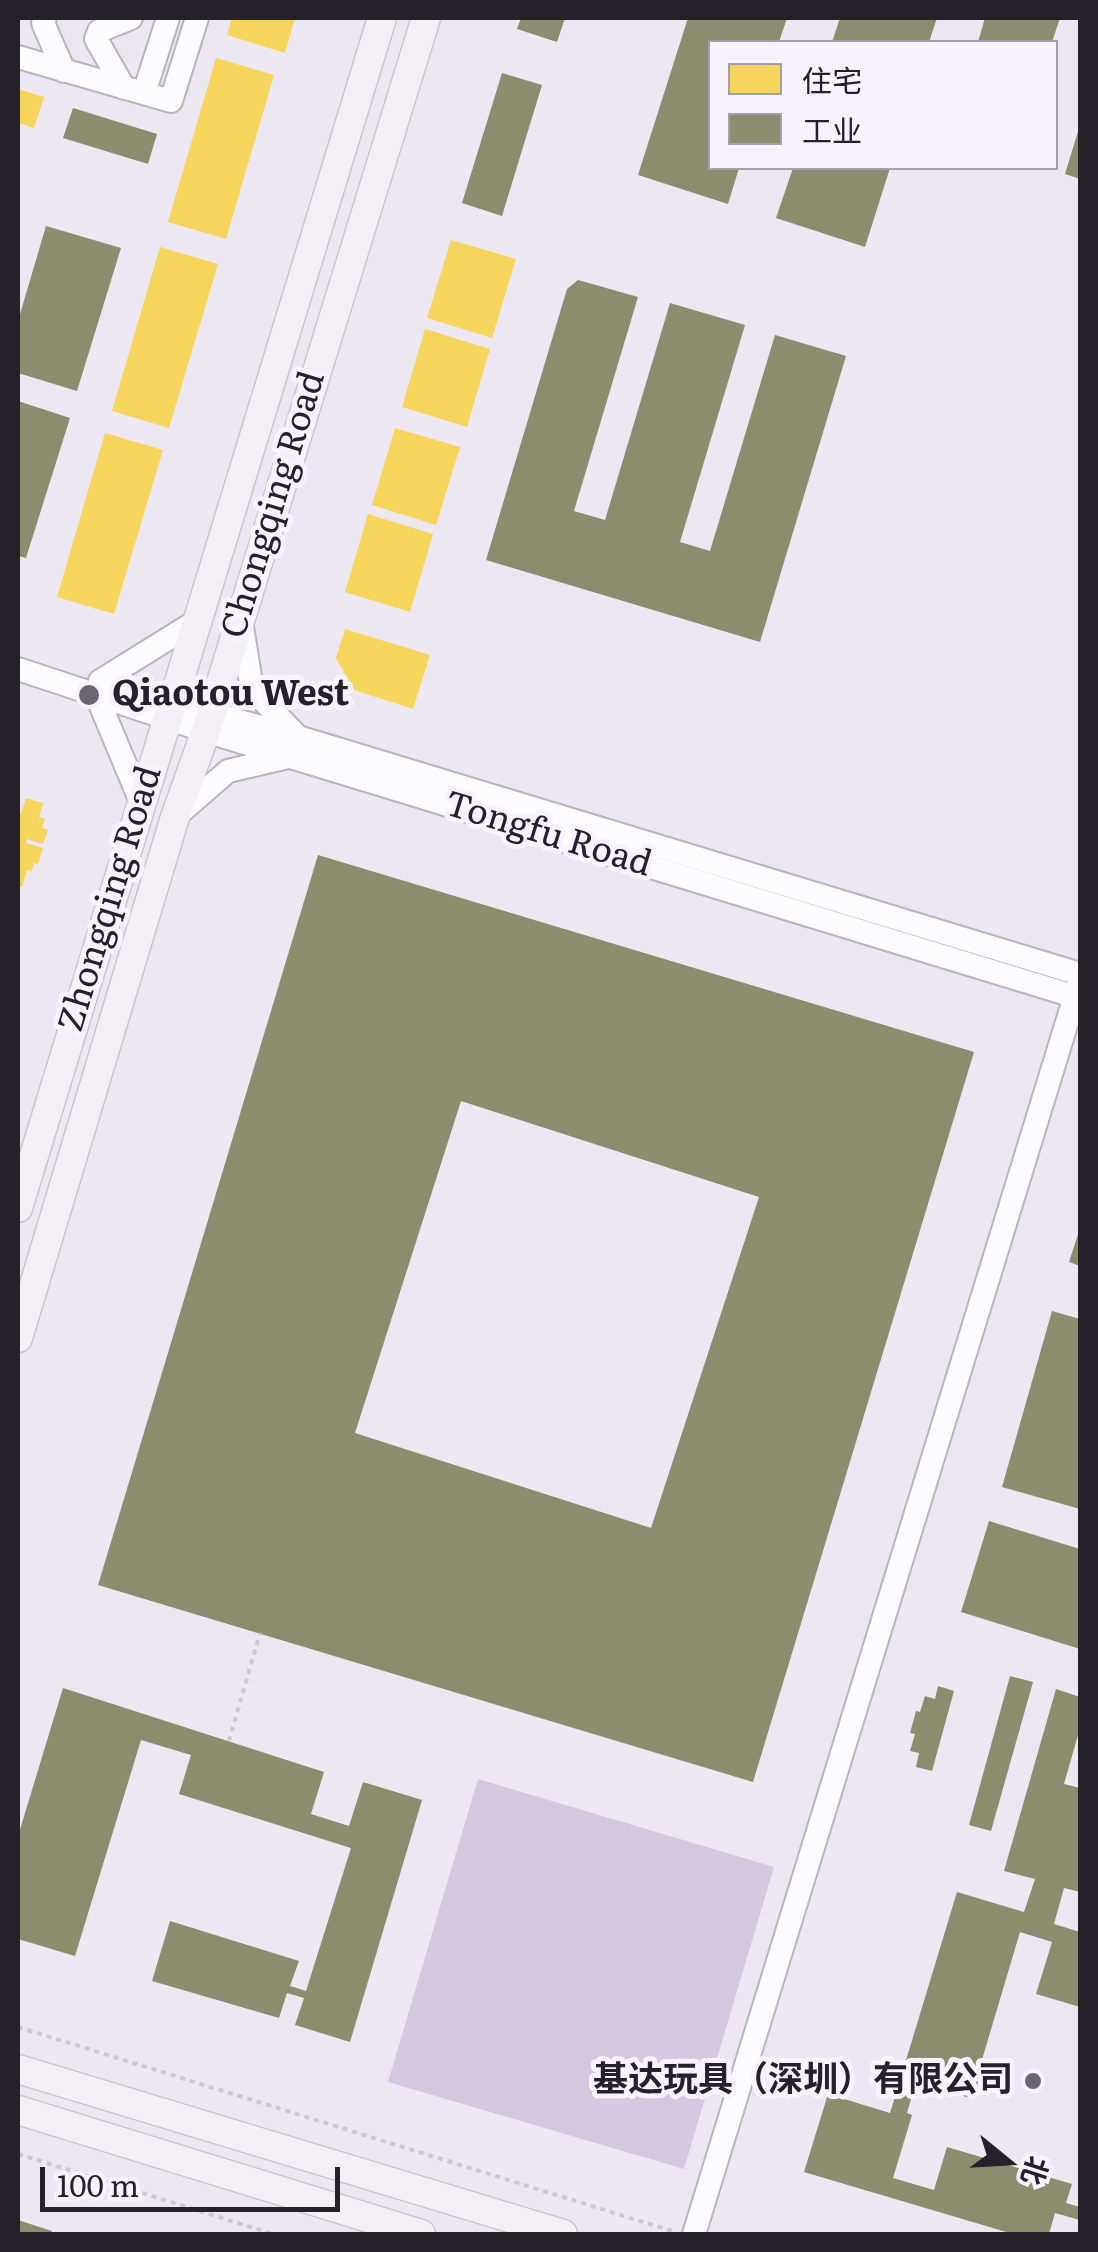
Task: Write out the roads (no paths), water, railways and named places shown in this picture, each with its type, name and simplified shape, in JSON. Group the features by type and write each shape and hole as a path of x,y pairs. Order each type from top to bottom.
{"main road":[{"name":"Zhongqing Road","path":"18,1208 382,18"},
{"name":"Chongqing Road","path":"18,1338 175,817 208,722 426,18"},
{"path":"18,2069 563,2234"},
{"path":"18,2110 420,2234"}],"street":[{"path":"45,18 43,23 64,71"},
{"path":"131,18 99,31 96,39 142,93"},
{"path":"142,93 168,18"},
{"path":"142,93 183,18"},
{"path":"18,58 171,102 197,18"},
{"path":"175,817 228,770 294,746 252,689 240,613"},
{"path":"141,802 97,686 196,622"},
{"name":"Tongfu Road","path":"18,656 208,722 1079,987"},
{"name":"Tongfu Road","path":"18,669 97,686"},
{"path":"694,2234 1079,987"}],"place":[{"name":"Qiaotou West","path":"89,695"},
{"name":"基达玩具（深圳）有限公司","path":"1033,2081"}]}
